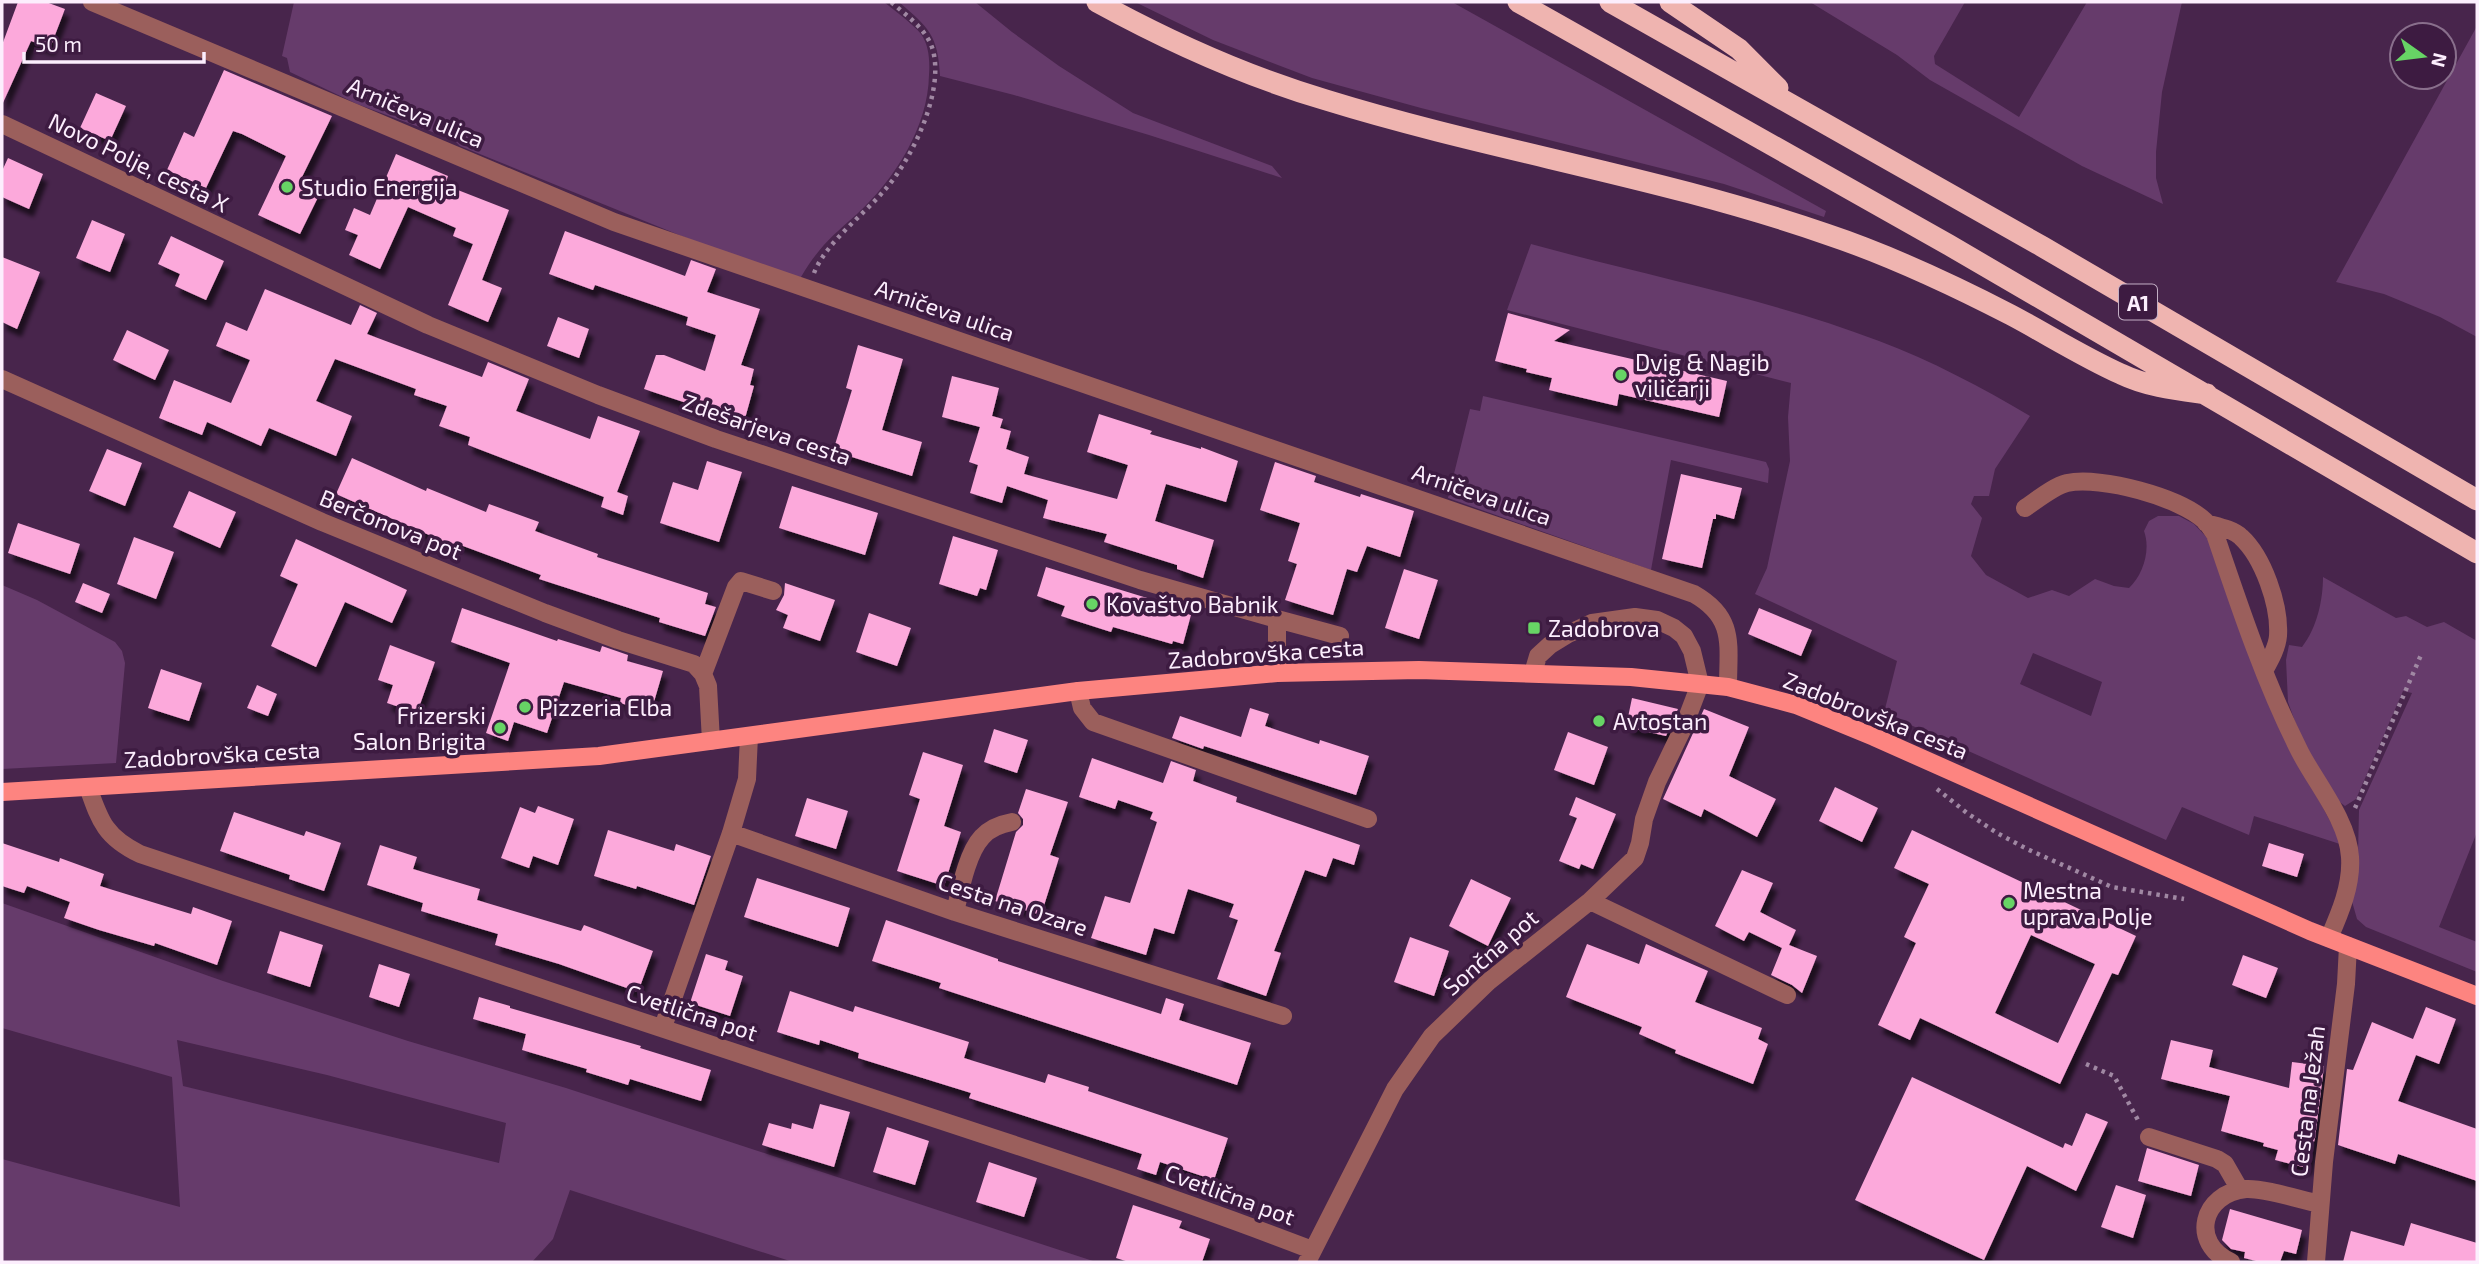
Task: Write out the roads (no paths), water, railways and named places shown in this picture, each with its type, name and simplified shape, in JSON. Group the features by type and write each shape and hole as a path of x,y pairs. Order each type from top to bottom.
{"highway":[{"path":"1097,2 1202,56 1325,100 1438,131 1704,196 1829,234 1947,283 2123,375 2165,388 2207,394"},
{"name":"A1","path":"1518,2 1949,244 2477,553"},
{"name":"A1","path":"1610,2 2043,247 2477,500"},
{"path":"1670,2 1739,49 1796,107"}],"main road":[{"name":"Zadobrovška cesta","path":"2,792 599,756 1078,691 1277,673 1374,670 1631,677 1728,687 1797,705 2329,938 2477,996"}],"street":[{"name":"Arničeva ulica","path":"92,2 614,222 1694,594 1710,603 1719,613 1728,633 1728,687"},
{"name":"Novo Polje, cesta X","path":"2,124 255,245"},
{"name":"Zdešarjeva cesta","path":"255,245 428,325 598,395 716,439 1140,580 1340,636"},
{"name":"Berčonova pot","path":"2,379 322,522 545,613 694,664 703,674"},
{"path":"2025,508 2066,483 2104,483 2139,490 2179,505 2206,523 2239,534 2257,555 2272,591 2278,636 2272,657 2264,670"},
{"path":"2206,523 2215,534 2264,670 2300,752 2344,832 2350,856 2350,876 2329,938"},
{"path":"711,741 708,686 703,674 736,587 741,581 773,591"},
{"path":"1533,673 1538,656 1568,634 1592,623 1634,617 1657,620 1684,636 1692,651 1700,684"},
{"path":"1277,619 1277,673"},
{"name":"Sončna pot","path":"1309,1256 1357,1168 1395,1089 1433,1037 1488,982 1590,901 1635,858 1644,819 1657,782 1684,726 1700,684"},
{"path":"1078,691 1083,708 1093,722 1368,819"},
{"path":"663,1027 731,833 747,779 749,736"},
{"name":"Cvetlična pot","path":"88,787 101,823 109,834 121,845 140,854 397,942 663,1027 1206,1209 1309,1256"},
{"path":"955,912 972,854 982,837 997,825 1012,822"},
{"name":"Cesta na Ozare","path":"731,833 955,912 1283,1016"},
{"path":"1590,901 1787,995"},
{"name":"Cesta na Ježah","path":"2316,1262 2348,946"},
{"path":"2149,1137 2217,1159 2225,1164 2240,1190"},
{"path":"2231,1262 2224,1259 2211,1245 2204,1222 2208,1211 2232,1192 2249,1189 2320,1204"}],"place":[{"name":"Studio Energija","path":"287,187"},
{"name":"Dvig & Nagib viličarji","path":"1621,375"},
{"name":"Kovaštvo Babnik","path":"1092,604"},
{"name":"Zadobrova","path":"1534,628"},
{"name":"Pizzeria Elba","path":"525,707"},
{"name":"Avtostan","path":"1599,721"},
{"name":"Frizerski Salon Brigita","path":"500,728"},
{"name":"Mestna uprava Polje","path":"2009,903"}]}
